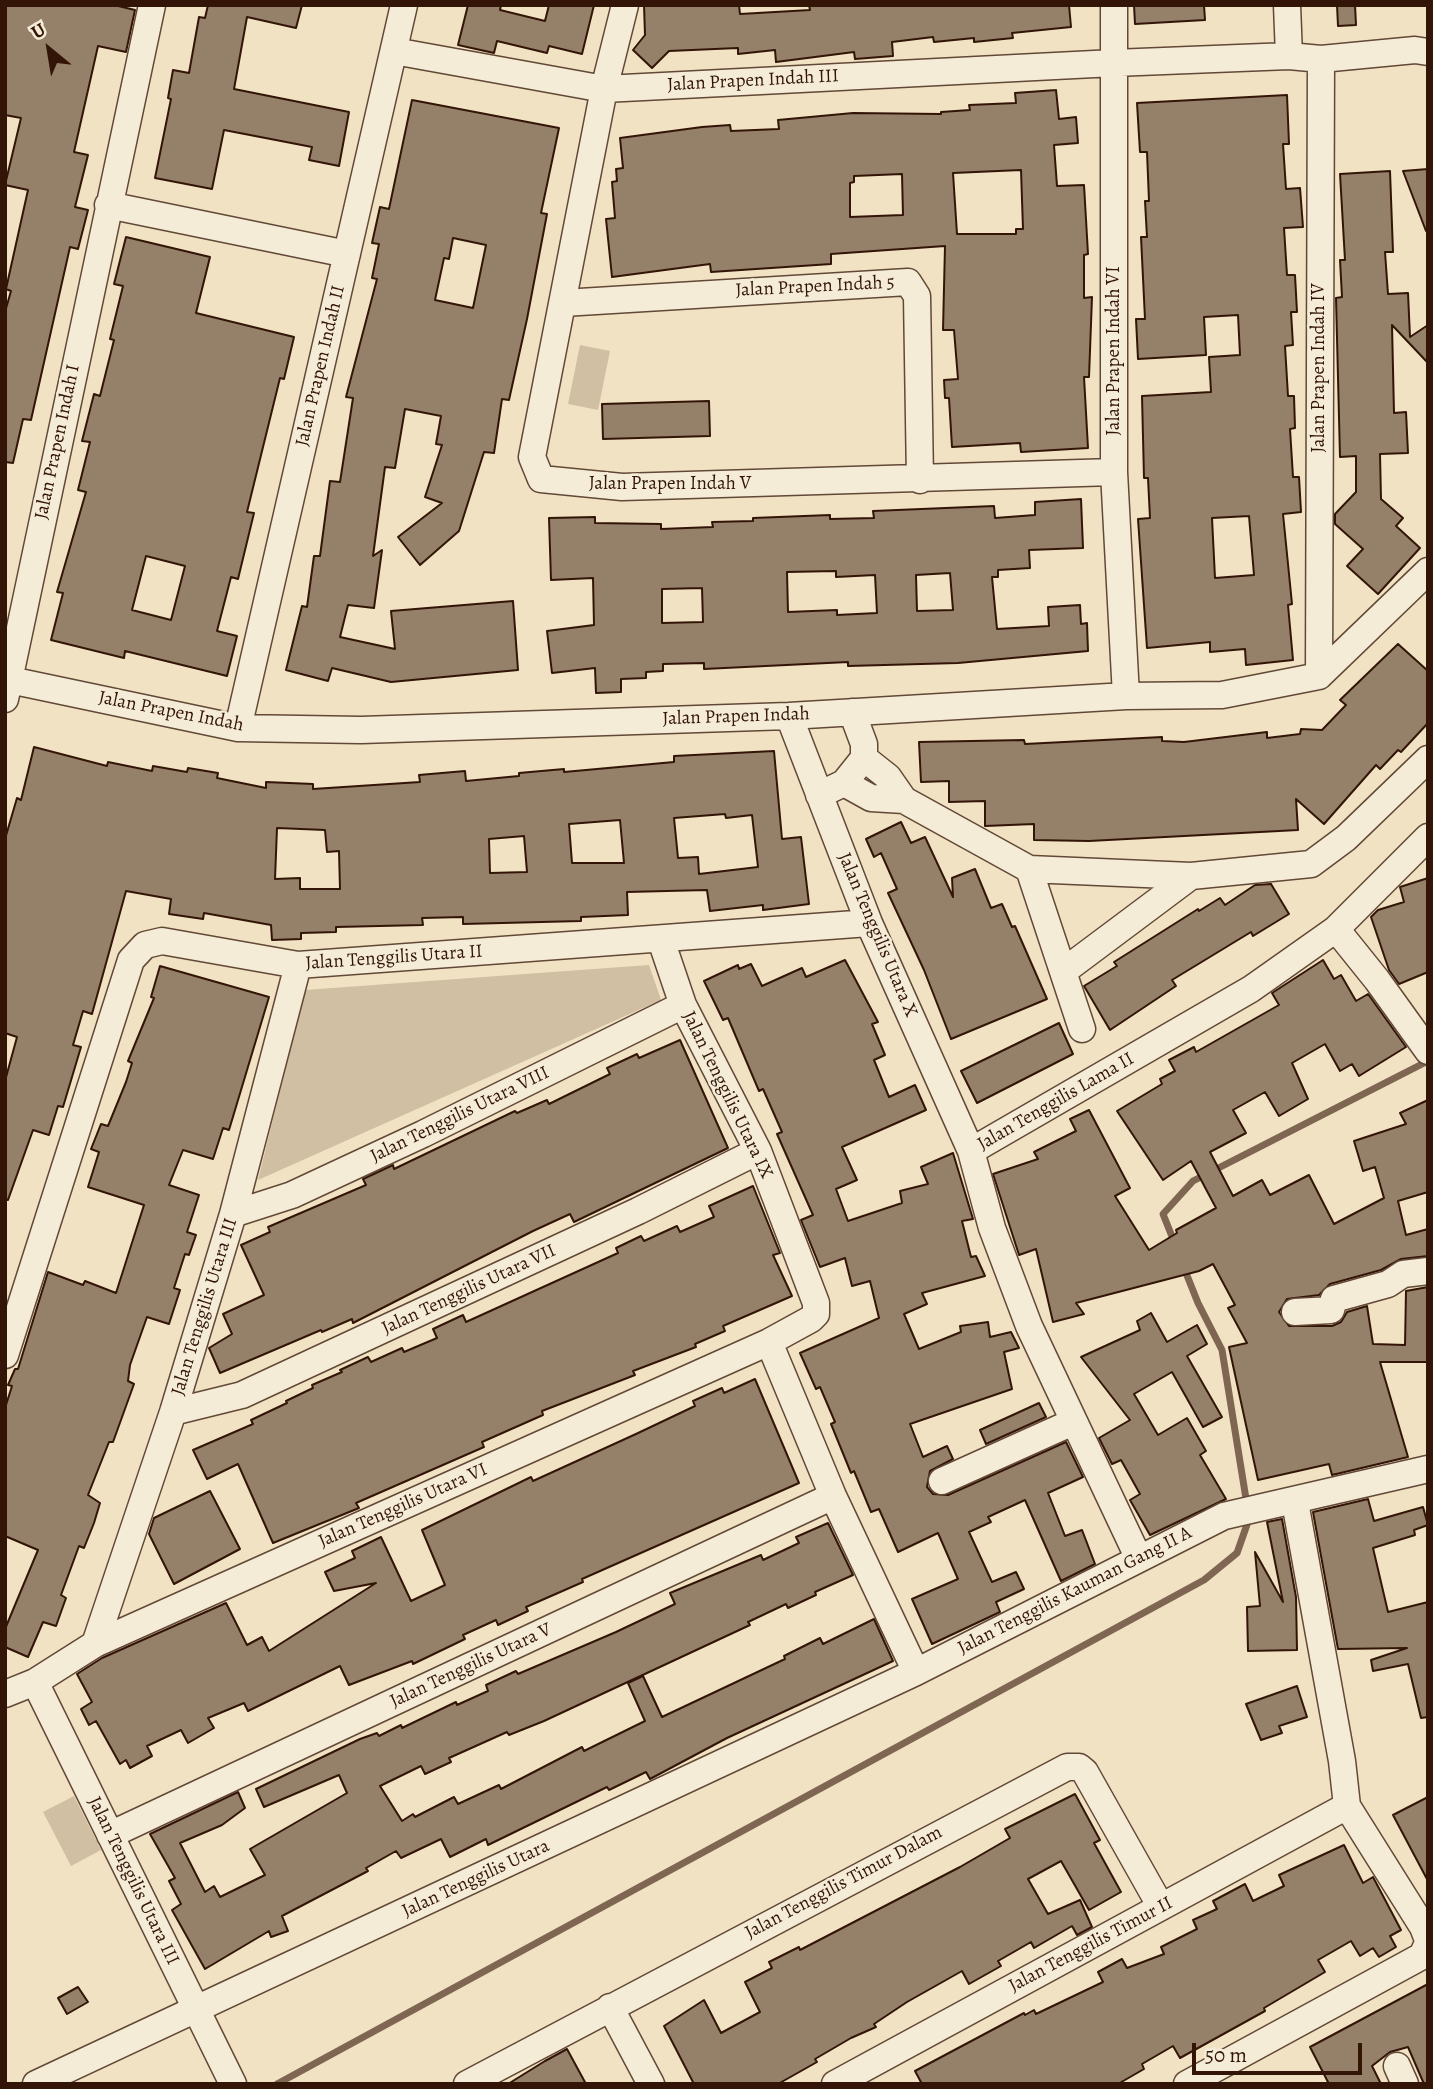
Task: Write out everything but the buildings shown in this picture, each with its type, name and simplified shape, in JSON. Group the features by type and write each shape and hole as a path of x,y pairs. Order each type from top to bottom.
{"street":[{"name":"Jalan Prapen Indah I","path":"6,685 152,5"},
{"name":"Jalan Prapen Indah II","path":"238,727 404,5"},
{"name":"Jalan Prapen Indah V","path":"625,5 604,89 532,457 541,479 622,488 1114,472"},
{"name":"Jalan Prapen Indah VI","path":"1114,5 1114,472 1126,696"},
{"path":"1287,5 1289,56"},
{"path":"1114,63 1289,56 1321,59 1415,50 1428,52"},
{"name":"Jalan Prapen Indah III","path":"394,51 604,89 1114,63"},
{"name":"Jalan Prapen Indah IV","path":"1319,676 1321,59"},
{"path":"108,205 347,254"},
{"name":"Jalan Prapen Indah 5","path":"563,303 908,282 917,296 920,480"},
{"path":"1319,676 1428,571"},
{"name":"Jalan Prapen Indah","path":"6,685 238,727 361,730 789,716 1126,696 1222,695 1319,676"},
{"path":"820,795 844,783 864,758 864,744 852,712"},
{"name":"Jalan Tenggilis Utara X","path":"789,716 869,923 971,1151"},
{"path":"864,758 884,774 904,800 1029,869 1191,876 1311,864 1346,838 1428,759"},
{"path":"844,783 871,798 904,800"},
{"name":"Jalan Tenggilis Lama II","path":"1139,1559 1073,1422 1018,1296 992,1228 971,1151 1251,989 1336,929 1427,839"},
{"path":"1029,869 1082,1029"},
{"path":"1064,971 1191,876"},
{"name":"Jalan Tenggilis Utara II","path":"5,1355 131,960 137,950 162,941 298,965 869,923"},
{"path":"1336,929 1428,1051"},
{"name":"Jalan Tenggilis Utara IX","path":"661,940 683,1005 758,1151 816,1303 816,1314 804,1325"},
{"name":"Jalan Tenggilis Utara III","path":"95,1644 173,1412 233,1213 298,965"},
{"name":"Jalan Tenggilis Utara VIII","path":"233,1213 292,1195 316,1184 683,1005"},
{"name":"Jalan Tenggilis Utara VII","path":"173,1412 242,1395 638,1211 758,1151"},
{"path":"1295,1312 1331,1311 1334,1299 1388,1284 1402,1274 1428,1271"},
{"name":"Jalan Tenggilis Utara VI","path":"5,1694 35,1682 95,1644 804,1325"},
{"path":"769,1342 833,1496 916,1672"},
{"path":"942,1481 1073,1422"},
{"name":"Jalan Tenggilis Kauman Gang II A","path":"916,1672 1139,1559 1248,1510 1295,1502 1428,1469"},
{"name":"Jalan Tenggilis Utara V","path":"110,1835 833,1496"},
{"path":"1187,2084 1426,1946 1423,1927 1347,1806 1342,1761 1295,1502"},
{"name":"Jalan Tenggilis Utara","path":"36,2084 916,1672"},
{"name":"Jalan Tenggilis Utara III","path":"35,1682 232,2082"},
{"name":"Jalan Tenggilis Timur Dalam","path":"467,2084 1067,1767 1079,1767 1085,1772 1161,1907"},
{"name":"Jalan Tenggilis Timur II","path":"835,2084 880,2073 1161,1907 1347,1806"},
{"path":"610,2007 651,2084"}],"shaded area":[{"path":"580,345 610,351 598,410 568,404"},
{"path":"649,965 661,1000 258,1180 305,990"},
{"path":"74,1796 101,1850 71,1866 43,1812"}],"waterway":[{"path":"1175,1244 1163,1214 1193,1181 1428,1061"},
{"path":"1184,1268 1222,1350 1247,1505"},
{"path":"277,2084 1204,1580 1237,1553 1250,1516"}]}
